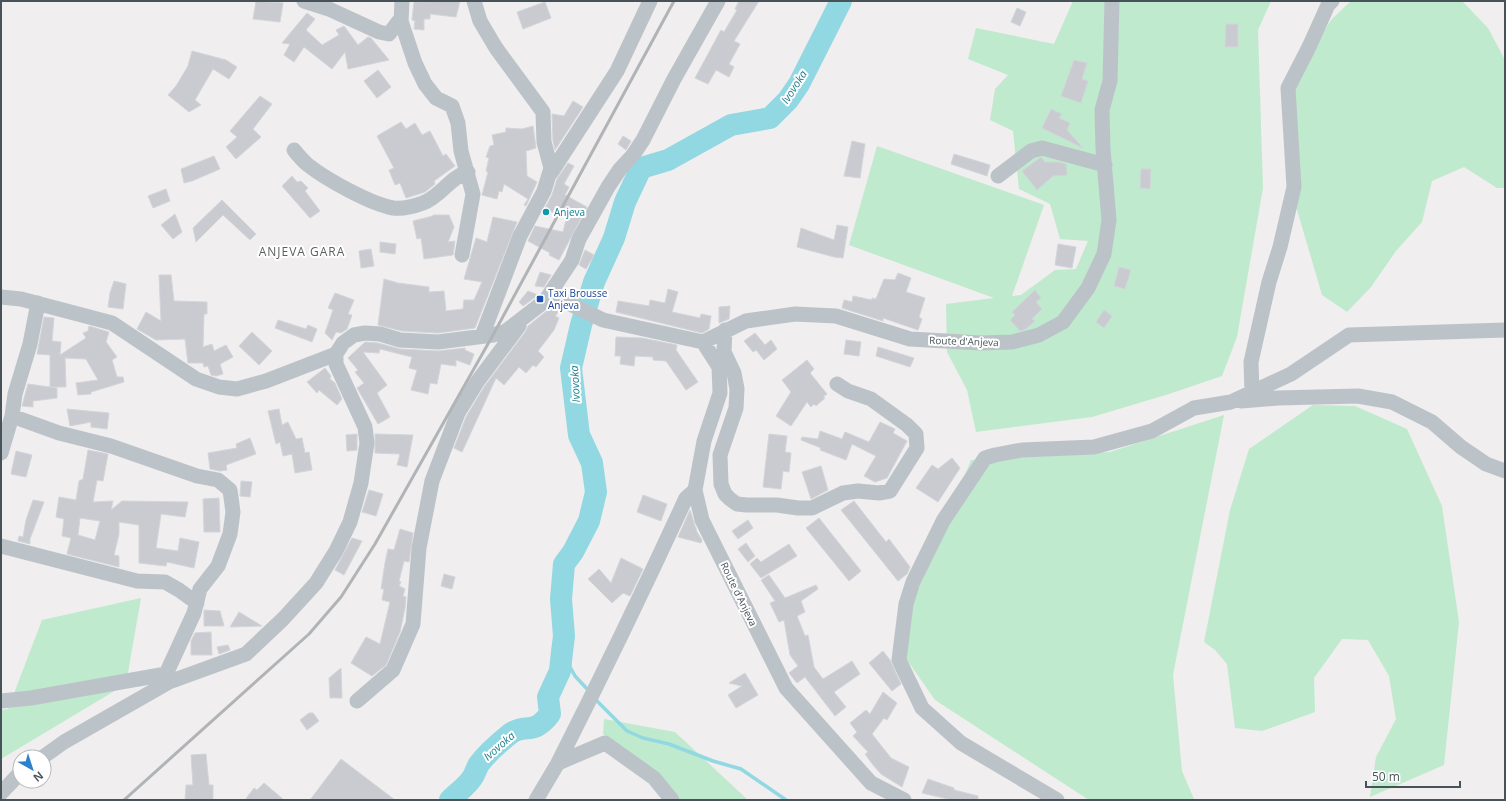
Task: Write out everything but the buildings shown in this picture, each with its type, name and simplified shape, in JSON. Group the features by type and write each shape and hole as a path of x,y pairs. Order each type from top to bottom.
{"street":[{"path":"304,1 329,9 379,32 389,34 401,21"},
{"path":"402,1 401,21 415,63 425,84 436,98 452,106 458,123 461,151 473,194 462,255"},
{"path":"474,1 480,21 496,48 543,112 544,142 551,168 551,174"},
{"path":"482,336 520,236 544,191 551,174 617,71 650,1"},
{"path":"1,701 168,678 246,654 283,619 316,583 336,551 350,522 361,483 367,443 365,427 336,364 336,354 343,343 354,335 365,333 380,334 400,340 438,342 482,336 506,331 545,301 572,260 580,239 608,187 643,140 674,79 718,1"},
{"name":"Route d'Anjeva","path":"904,800 871,783 786,688 702,520 695,490 704,441 720,393 719,366 703,342 746,321 794,314 836,316 910,339 981,343 1012,342 1039,335 1062,322 1088,288 1104,254 1109,220 1104,165 1102,110 1110,81 1112,1"},
{"path":"1252,392 1251,362 1269,282 1280,247 1294,186 1288,88 1328,5 1332,1"},
{"path":"998,176 1031,151 1042,148 1104,165"},
{"path":"294,150 308,165 354,192 379,204 394,208 424,203 438,194 459,174 468,172"},
{"path":"1,297 21,299 112,323 196,379 219,387 237,389 266,381 336,354"},
{"path":"545,301 564,301 603,320 703,342"},
{"path":"1,453 12,416 15,394 30,344 38,303"},
{"path":"358,701 393,670 413,624 419,548 432,481 458,412 477,382 525,317"},
{"path":"725,330 724,352 734,373 737,389 736,408 720,455 719,470 721,484 725,494 737,504 812,508 843,493 858,491 879,493 890,491 917,448 916,434 907,425 871,399 848,391 837,384"},
{"path":"1231,402 1291,374 1349,335 1505,330"},
{"path":"1057,800 961,743 922,708 899,660 906,604 913,582 943,521 985,458 1022,450 1094,447 1152,431 1167,425 1194,408 1231,402 1278,398 1358,396 1392,402 1432,422 1461,447 1486,464 1505,471"},
{"path":"12,416 59,433 111,446 197,476 218,480 230,490 233,512 230,534 218,566 200,589 194,613 168,678 52,750"},
{"path":"536,800 558,763 598,685 686,498 695,490"},
{"path":"1,546 137,581 165,582 180,590 197,603"},
{"path":"558,763 605,743 654,778 672,800"},
{"path":"1,793 12,781"}],"green space":[{"path":"1073,1 1271,1 1258,30 1263,188 1237,337 1222,376 1169,394 1092,417 976,432 967,390 947,352 946,304 994,298 849,245 877,146 1044,205 1012,296 1021,295 1055,270 1076,269 1088,241 1060,239 1050,204 1019,189 1013,131 990,120 995,89 1008,75 968,59 976,28 1054,44"},
{"path":"1351,1 1462,1 1488,28 1505,60 1505,188 1497,188 1464,167 1432,181 1422,222 1396,251 1371,287 1347,312 1322,295 1288,179 1287,82 1332,19"},
{"path":"1313,405 1355,406 1407,429 1442,506 1459,622 1444,765 1370,797 1376,757 1396,719 1389,676 1368,640 1342,639 1314,678 1315,712 1262,731 1235,728 1227,664 1215,650 1204,642 1230,510 1249,449"},
{"path":"1224,415 1173,675 1182,771 1194,799 1089,800 935,700 905,657 910,610 971,460 1110,452"},
{"path":"141,598 126,684 18,749 12,749 12,752 1,759 1,710 8,709 42,620"},
{"path":"604,719 675,732 748,800 678,800 650,768 603,734"}],"waterway":[{"name":"Ivovoka","path":"450,800 467,784 482,760 510,734 520,729 534,727 544,721 550,714 548,697 560,671 564,636 561,599 564,564 573,552 589,521 596,492 592,463 579,435 571,368 581,325 594,282 614,238 625,202 641,168 668,160 731,125 770,118 788,100 799,84 841,1"},
{"path":"562,652 575,676 589,691"},
{"path":"595,699 627,731 643,738 669,744 713,761 741,769 786,800"}],"railway":[{"path":"124,800 309,634 341,597 375,544 493,335 674,1"}],"place":[{"name":"Anjeva","path":"546,212"},
{"name":"Taxi Brousse Anjeva","path":"540,299"}],"district":[{"name":"ANJEVA GARA","path":"302,252"}]}
